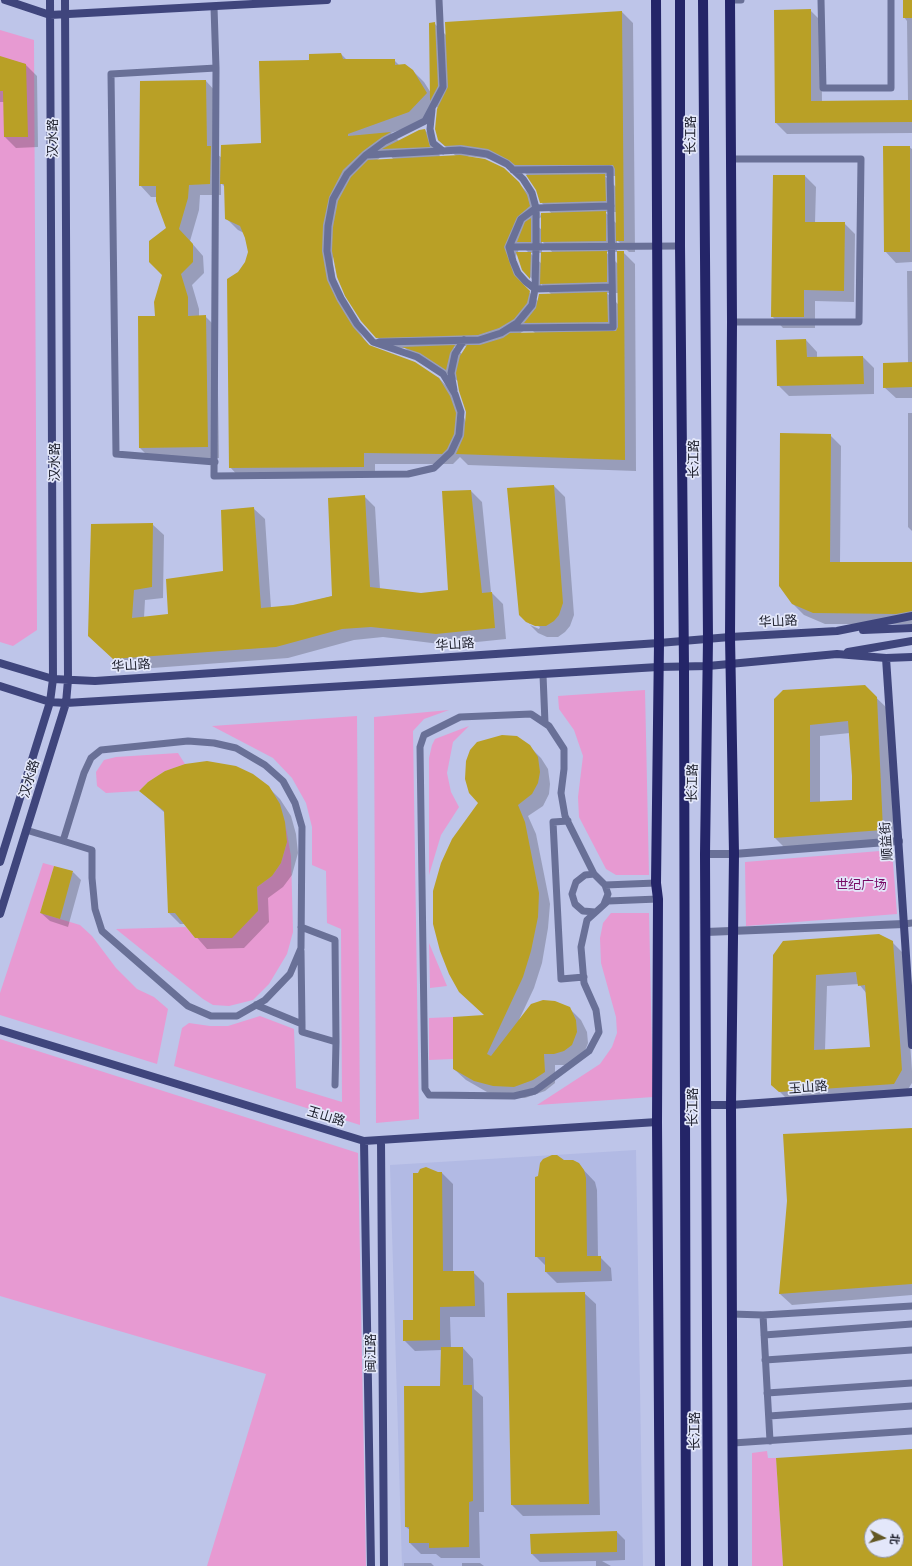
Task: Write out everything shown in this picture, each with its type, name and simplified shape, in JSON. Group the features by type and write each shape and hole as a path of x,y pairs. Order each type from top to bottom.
{"main road":[{"path":"5,0 50,15 327,0"},
{"name":"汉水路","path":"0,862 50,702 53,679 50,0"},
{"name":"汉水路","path":"0,914 66,703 68,680 65,0"},
{"path":"656,0 659,643 656,883 658,899 657,1122 660,1566"},
{"name":"长江路","path":"680,0 680,246 684,641 686,1566"},
{"name":"长江路","path":"703,0 708,639 705,854 708,1566"},
{"path":"730,0 732,322 730,637 734,854 731,1105 733,1566"},
{"name":"华山路","path":"0,663 53,679 95,681 730,637 837,631 912,616"},
{"path":"837,631 912,628"},
{"path":"0,686 50,702 66,703 658,667 708,666 837,654 912,641"},
{"path":"837,654 886,658 912,657"},
{"name":"顺益街","path":"886,658 899,841 908,923 912,1045"},
{"name":"玉山路","path":"0,1030 364,1141 657,1122"},
{"name":"玉山路","path":"706,1105 731,1105 912,1092"},
{"name":"闽江路","path":"381,1140 384,1566"},
{"name":"闽江路","path":"364,1141 371,1566"}],"street":[{"path":"705,854 734,854 899,841"},
{"path":"706,932 733,932 908,923"}],"lane":[{"path":"439,0 443,86 425,121 385,141 366,155 347,174 333,199 328,226 327,251 332,279 341,298 357,324 373,342 417,357 443,374 455,394"},
{"path":"730,0 742,0"},
{"path":"821,0 823,88 890,88 891,0"},
{"path":"214,7 216,68 214,476 408,474 434,468 451,452 459,435 461,412 455,394 451,373 454,354 464,340"},
{"path":"215,462 116,454 111,74 216,68"},
{"path":"433,105 430,129 433,143 443,151"},
{"path":"366,155 460,150 487,154 507,164 523,179 532,193 536,208 535,289 532,305 518,323 502,333 479,340 373,342"},
{"path":"731,159 861,159 859,322 732,322"},
{"path":"509,328 613,327 610,169 513,170"},
{"path":"610,206 536,208 521,219 509,247 512,261 518,273 535,289 612,287"},
{"path":"509,247 680,246"},
{"path":"543,675 545,723"},
{"path":"604,904 608,894 605,885 594,874 565,816 561,793 564,769 564,748 549,726 531,714 460,718 424,735 420,747 425,1089 429,1095 514,1096 535,1091 589,1051 599,1032 596,1010 584,983 581,946 587,920 608,901 658,899"},
{"path":"63,841 84,773 91,758 101,750 188,741 214,742 236,748 265,765 283,781 295,803 302,827 302,1032 336,1042"},
{"path":"568,821 553,822 561,979 584,977"},
{"path":"26,830 92,850 92,878 95,909 102,931 188,1006 211,1016 236,1016 265,1000 290,974 301,948"},
{"path":"594,874 585,875 576,882 572,894 575,904 583,911 595,912"},
{"path":"605,885 656,883"},
{"path":"301,927 335,940 335,1085"},
{"path":"256,1005 302,1024"},
{"path":"731,1314 763,1315 912,1306"},
{"path":"763,1315 770,1441"},
{"path":"764,1335 912,1324"},
{"path":"765,1360 912,1350"},
{"path":"767,1393 912,1383"},
{"path":"769,1416 912,1406"},
{"path":"733,1443 912,1431"}],"shaded area":[{"path":"636,1150 643,1566 402,1566 390,1165"}],"green space":[{"path":"0,30 34,40 37,630 13,646 0,642"},
{"path":"645,690 649,875 616,875 606,869 579,817 578,797 583,756 574,730 559,709 558,696"},
{"path":"449,710 424,719 413,731 419,1119 376,1123 374,717"},
{"path":"357,716 360,1125 174,1066 182,1028 189,1023 210,1026 228,1026 260,1016 294,1029 296,1088 342,1102 341,929 327,923 326,871 312,865 312,827 306,803 292,778 273,758 212,726"},
{"path":"469,726 453,742 447,773 451,792 459,807 441,835 429,875 429,758 432,745 435,739"},
{"path":"178,753 185,764 165,771 148,782 139,791 106,793 97,786 96,772 104,760 116,757"},
{"path":"285,822 291,856 293,932 287,954 269,984 253,1000 229,1006 213,1005 203,999 116,929 186,927 195,938 232,937 258,911 257,887 272,876 281,863 287,842"},
{"name":"世纪广场","path":"892,850 897,914 746,926 745,862"},
{"path":"43,863 54,866 40,913 80,925 92,936 116,968 137,989 154,997 168,1009 157,1064 0,1015 0,993"},
{"path":"611,913 649,913 653,1097 537,1105 600,1064 612,1047 617,1033 616,1017 601,963 600,938 603,923"},
{"path":"429,943 447,986 430,988"},
{"path":"453,1017 453,1059 429,1060 429,1018"},
{"path":"0,1039 358,1153 366,1566 207,1566 266,1374 0,1296"},
{"path":"767,1451 768,1458 776,1458 783,1566 752,1566 752,1453"}],"building":[{"path":"903,0 912,0 912,18 903,18"},
{"path":"811,9 811,101 912,100 912,122 775,123 774,10"},
{"path":"622,11 624,241 616,241 615,169 613,165 515,165 509,160 488,149 461,145 445,146 438,140 435,129 437,109 448,87 445,22"},
{"path":"435,22 438,86 430,101 429,23"},
{"path":"341,53 343,59 395,59 395,65 405,64 413,70 427,93 409,112 348,134 348,136 391,132 363,151 343,170 329,197 323,225 322,251 327,280 337,301 353,327 369,345 415,362 439,378 450,396 456,413 454,434 447,449 442,454 364,453 364,467 229,468 227,279 238,272 245,262 248,252 245,238 240,226 225,219 224,184 220,184 221,145 261,143 259,61 309,60 309,54"},
{"path":"0,56 26,64 28,137 4,137 3,91 0,91"},
{"path":"206,80 207,146 211,146 210,184 189,185 188,198 179,229 193,244 193,262 181,274 188,297 188,316 206,315 208,447 139,448 138,316 155,316 154,302 162,275 149,262 149,241 166,228 156,201 156,186 139,186 140,81"},
{"path":"425,129 430,147 382,149 419,130"},
{"path":"883,146 910,146 910,252 884,252"},
{"path":"460,155 485,159 504,168 519,182 527,195 530,206 517,217 504,247 514,275 530,291 527,303 514,319 499,328 478,335 376,338 361,321 345,296 337,277 332,251 333,227 338,201 351,177 368,160"},
{"path":"605,174 606,201 540,203 536,190 526,175"},
{"path":"773,175 805,175 805,222 845,222 844,291 804,290 804,317 771,317"},
{"path":"606,211 606,241 541,242 541,213"},
{"path":"531,218 531,242 517,242 525,222"},
{"path":"607,251 607,282 540,284 541,252"},
{"path":"617,251 624,251 625,460 456,454 464,436 466,412 459,391 456,373 460,356 467,345 480,345 503,338 510,333 616,331 618,327"},
{"path":"516,252 531,252 530,279 522,270"},
{"path":"607,292 608,322 524,323 536,308 539,294"},
{"path":"806,339 807,357 863,356 864,384 777,386 776,340"},
{"path":"455,345 450,353 446,370 420,353 402,347"},
{"path":"912,362 912,387 883,388 883,363"},
{"path":"780,433 831,434 830,562 912,562 912,611 896,614 813,613 792,604 779,586"},
{"path":"554,485 563,603 559,615 554,621 546,626 535,626 526,622 519,615 507,488"},
{"path":"471,490 482,593 492,592 495,628 436,634 371,627 342,629 276,647 113,659 88,636 91,524 153,523 152,587 134,590 132,618 168,614 166,579 223,571 221,510 254,507 261,608 293,605 332,596 328,498 365,495 370,587 421,593 448,590 442,491"},
{"path":"865,685 877,697 883,830 774,838 774,699 783,690","holes":["848,721 852,776 852,800 810,802 810,725"]},
{"path":"502,735 517,736 530,745 538,757 540,772 538,783 532,794 518,805 525,822 539,893 538,917 531,951 523,977 487,1054 491,1056 531,1004 543,1000 555,1001 570,1007 576,1020 577,1032 572,1045 564,1051 554,1054 544,1054 545,1072 533,1080 514,1087 493,1086 474,1081 453,1069 453,1017 484,1015 459,992 449,974 440,951 433,924 433,891 441,863 452,839 478,803 469,793 465,779 466,761 470,750 477,742"},
{"path":"207,761 236,766 253,774 269,786 280,804 285,822 287,842 281,863 272,876 257,887 258,911 232,938 195,938 175,913 168,913 164,811 139,791 148,782 165,771 185,764"},
{"path":"54,866 73,871 60,919 40,913"},
{"path":"879,934 893,941 902,1070 894,1084 779,1092 771,1085 773,955 783,941","holes":["856,972 858,986 865,985 870,1047 814,1050 816,975"]},
{"path":"912,1128 912,1284 779,1294 787,1201 783,1134"},
{"path":"552,1155 557,1155 564,1160 573,1160 579,1163 584,1170 586,1178 587,1256 601,1256 601,1271 545,1272 545,1257 535,1257 535,1177 538,1176 540,1163 543,1159"},
{"path":"426,1167 442,1172 443,1271 474,1271 475,1306 440,1307 440,1340 403,1341 403,1320 413,1320 413,1173 418,1173 420,1169"},
{"path":"585,1292 589,1504 511,1505 507,1293"},
{"path":"441,1347 463,1347 463,1385 472,1385 473,1501 469,1502 469,1547 429,1548 429,1543 409,1543 409,1527 405,1527 404,1386 440,1386"},
{"path":"912,1449 912,1566 783,1566 776,1458"},
{"path":"617,1531 617,1552 531,1554 530,1534"}]}
